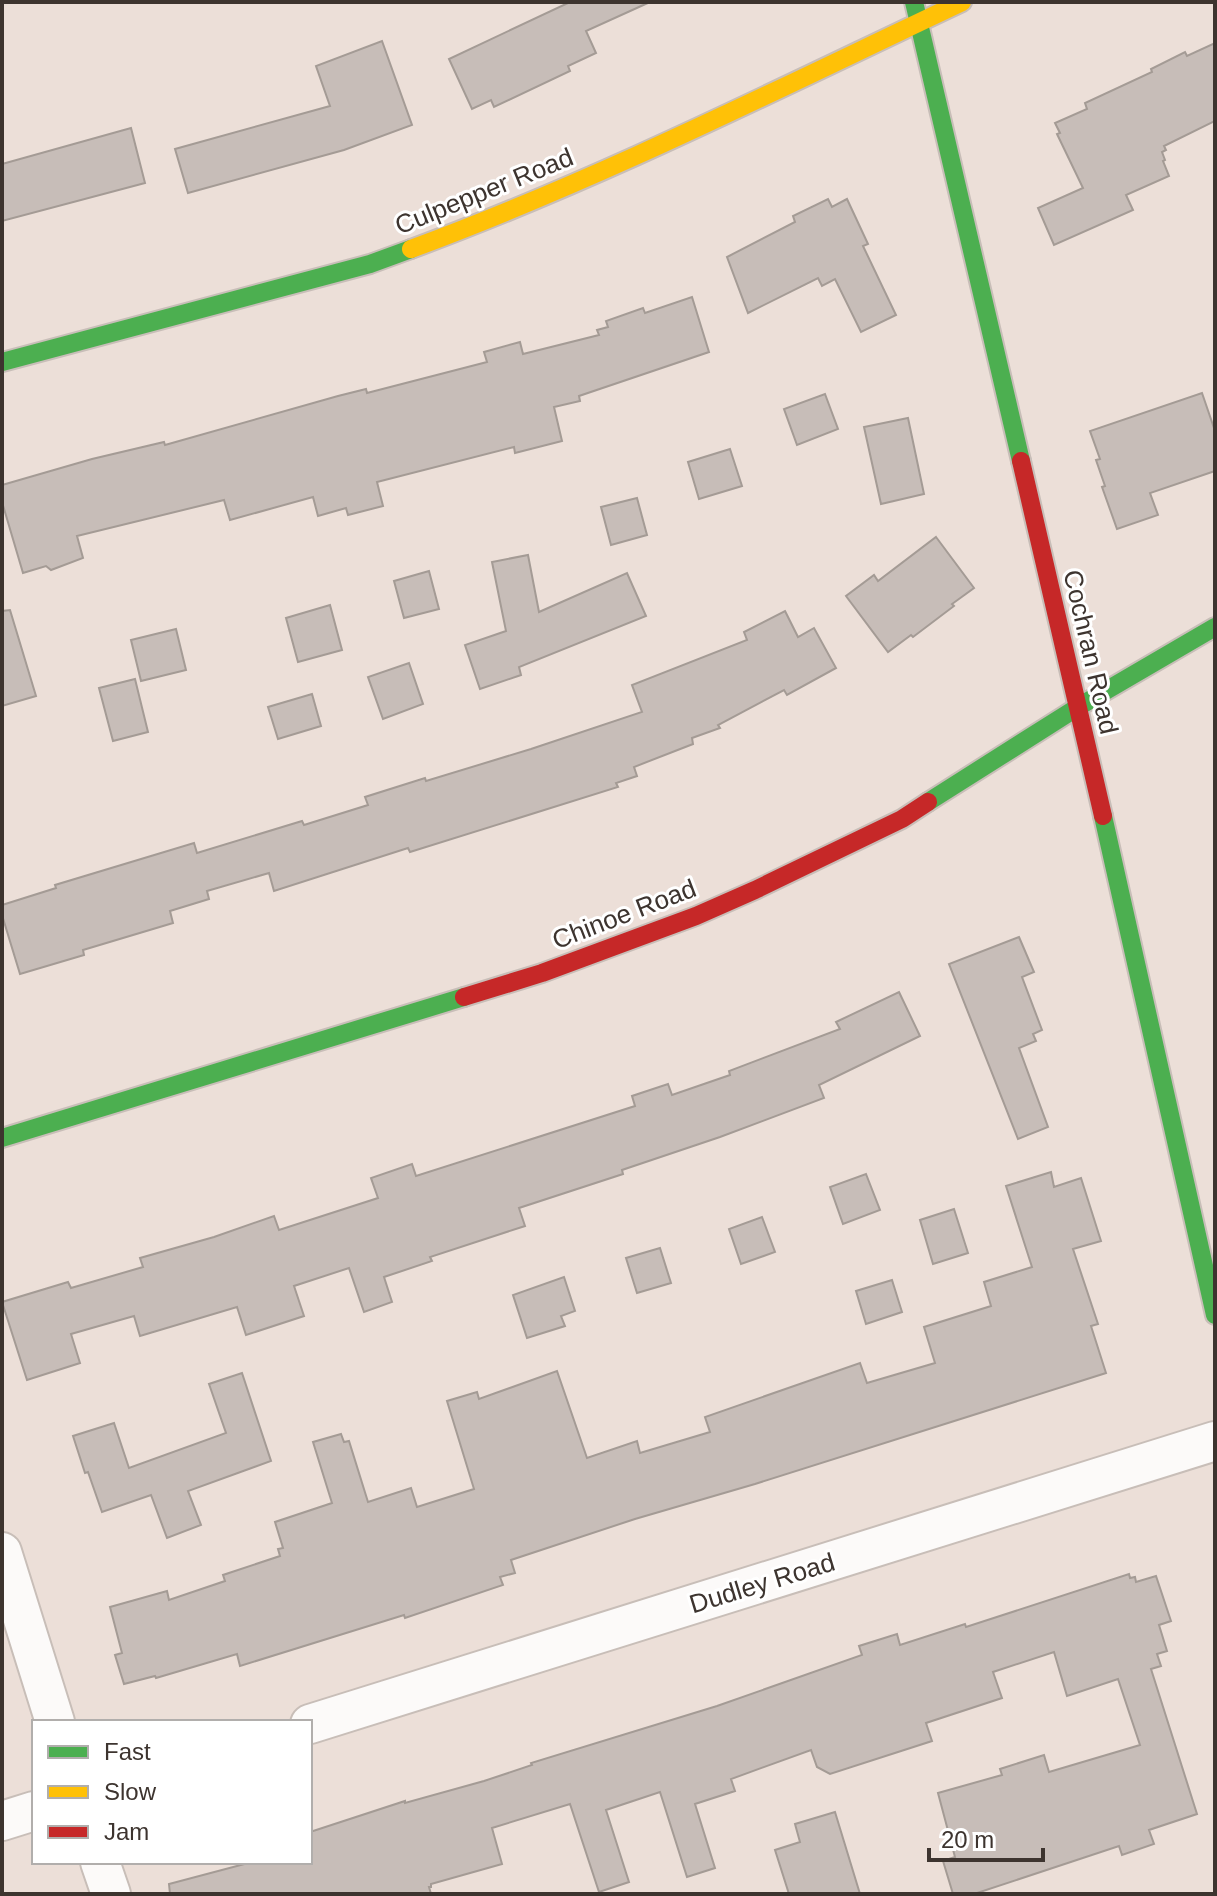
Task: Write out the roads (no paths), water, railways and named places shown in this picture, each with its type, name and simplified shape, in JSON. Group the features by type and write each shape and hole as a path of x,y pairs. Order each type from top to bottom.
{"street":[{"name":"Cochran Road","path":"914,2 1215,1315"},
{"name":"Culpepper Road","path":"2,362 370,264 442,238 651,150 962,2"},
{"name":"Chinoe Road","path":"2,1138 542,973 696,916 902,819 1078,707 1215,627"},
{"name":"Dudley Road","path":"312,1723 1215,1441"},
{"path":"2,1552 54,1720"},
{"path":"2,1821 32,1812"},
{"path":"101,1864 111,1894"}]}
